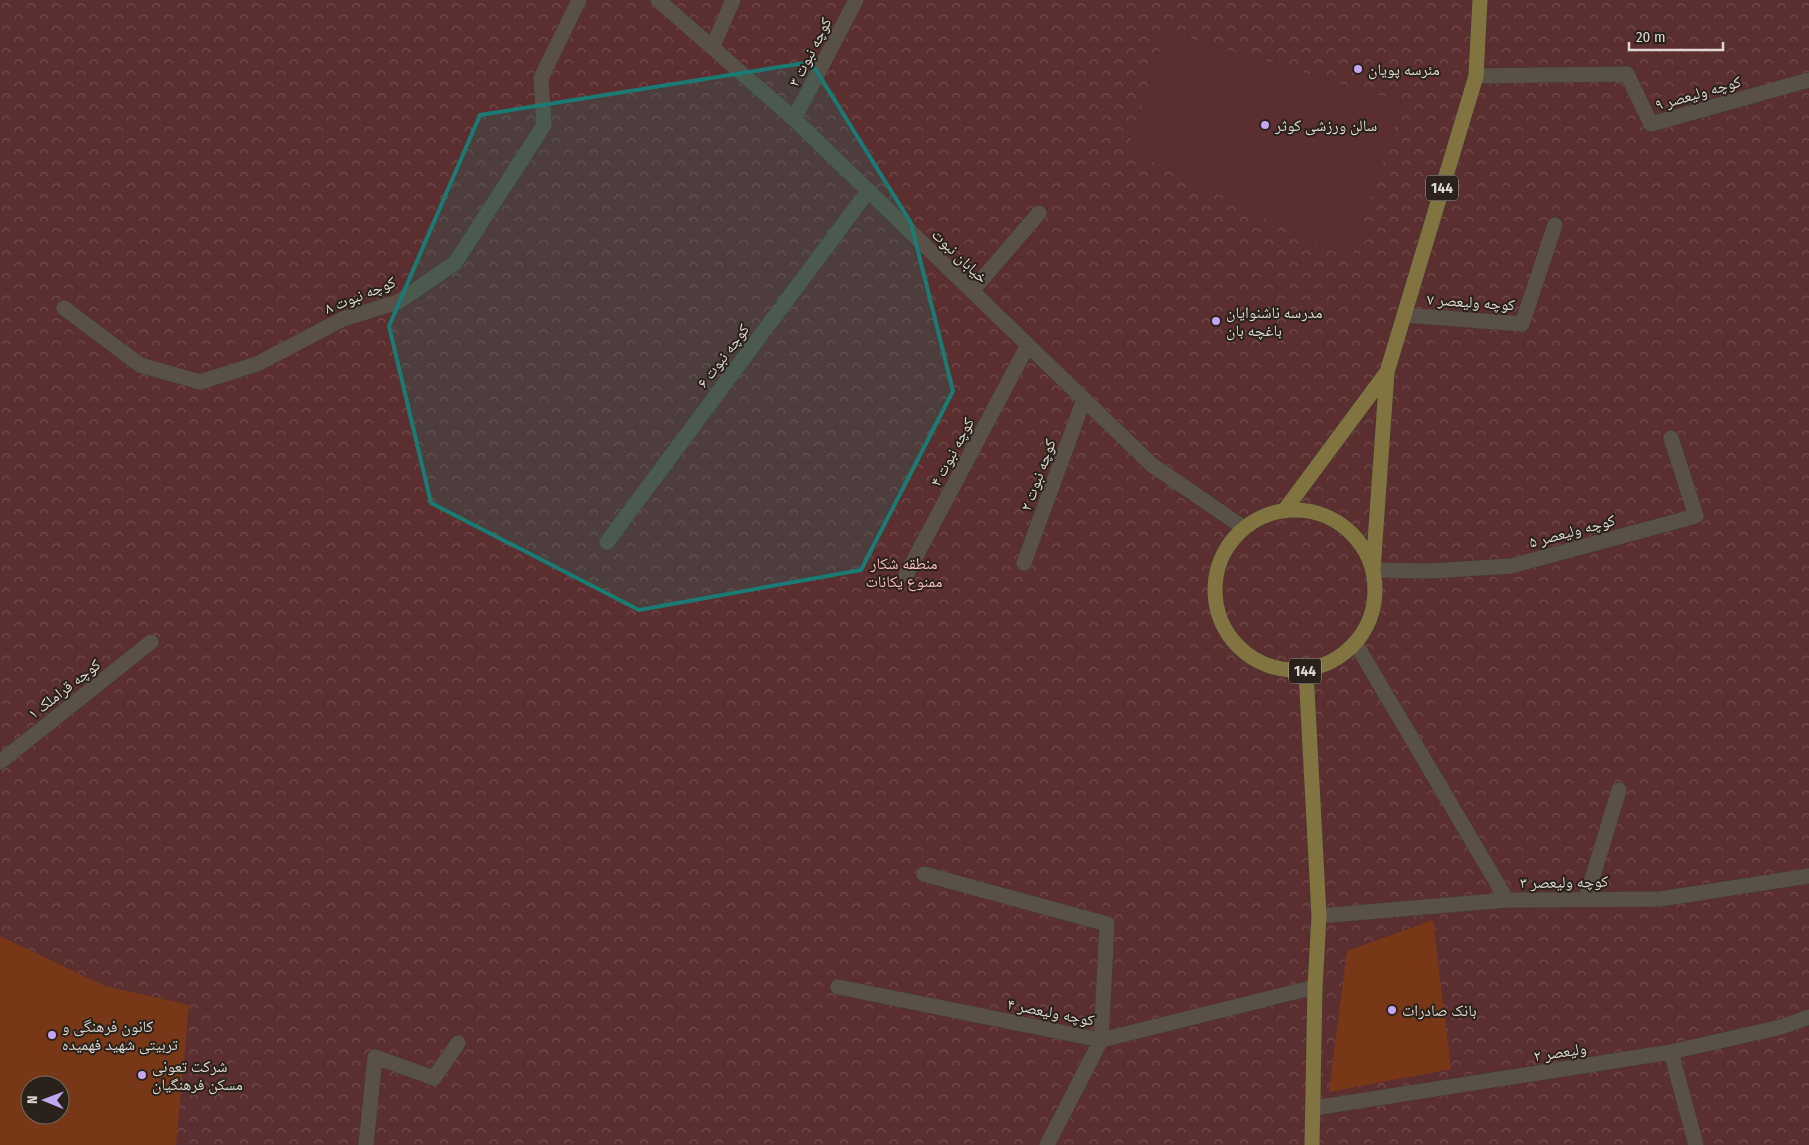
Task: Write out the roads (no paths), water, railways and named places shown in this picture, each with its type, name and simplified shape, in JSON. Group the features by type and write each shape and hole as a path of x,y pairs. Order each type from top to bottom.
{"main road":[{"name":"144","path":"1373,570 1358,538 1340,523 1308,511 1284,511 1249,521 1226,550 1213,589 1224,629 1247,656 1282,670 1306,671 1338,657 1356,644 1365,632 1372,614 1375,592 1373,570 1387,372 1476,76 1480,0"},
{"name":"144","path":"1284,511 1387,372"},
{"name":"144","path":"1306,671 1319,916 1315,987 1312,1145"}],"street":[{"name":"کوچه نبوت ۸","path":"64,308 140,365 200,382 257,364 343,319 398,302 455,264 544,125 541,78 579,0"},
{"name":"خیابان نبوت","path":"658,0 713,46 794,120 1152,465 1244,528"},
{"path":"713,46 734,0"},
{"name":"کوچه نبوت ۳","path":"794,120 856,0"},
{"name":"کوچه ولیعصر ۹","path":"1476,76 1626,74 1651,124 1809,80"},
{"name":"کوچه نبوت ۶","path":"607,542 868,191"},
{"path":"972,291 1039,213"},
{"name":"کوچه ولیعصر ۷","path":"1405,315 1522,324 1555,225"},
{"name":"کوچه نبوت ۴","path":"906,575 1028,345"},
{"name":"کوچه نبوت ۲","path":"1024,563 1084,399"},
{"name":"کوچه ولیعصر ۵","path":"1373,570 1431,571 1511,566 1696,516 1671,438"},
{"name":"کوچه قراملک ۱","path":"0,762 151,642"},
{"path":"1356,644 1507,900"},
{"path":"1586,899 1619,790"},
{"path":"924,874 1107,924 1101,1040 1047,1145"},
{"name":"کوچه ولیعصر ۳","path":"1319,916 1507,900 1660,899 1809,876"},
{"name":"کوچه ولیعصر ۴","path":"838,987 1101,1040 1315,987"},
{"name":"ولیعصر ۲","path":"1314,1108 1672,1052 1781,1027 1809,1017"},
{"path":"366,1145 375,1057 434,1078 458,1043"},
{"path":"1672,1052 1696,1145"}],"place":[{"name":"مئرسه پویان","path":"1358,69"},
{"name":"سالن ورزشی کوثر","path":"1265,125"},
{"name":"مدرسه ناشنوایان باغچه بان","path":"1216,321"},
{"name":"بانک صادرات","path":"1392,1010"},
{"name":"کانون فرهنگی و تربیتی شهید فهمیده","path":"52,1035"},
{"name":"شرکت تعونی مسکن فرهنگیان","path":"142,1075"}],"park label":[{"name":"منطقه شکار ممنوع یکانات","path":"904,572"}]}
